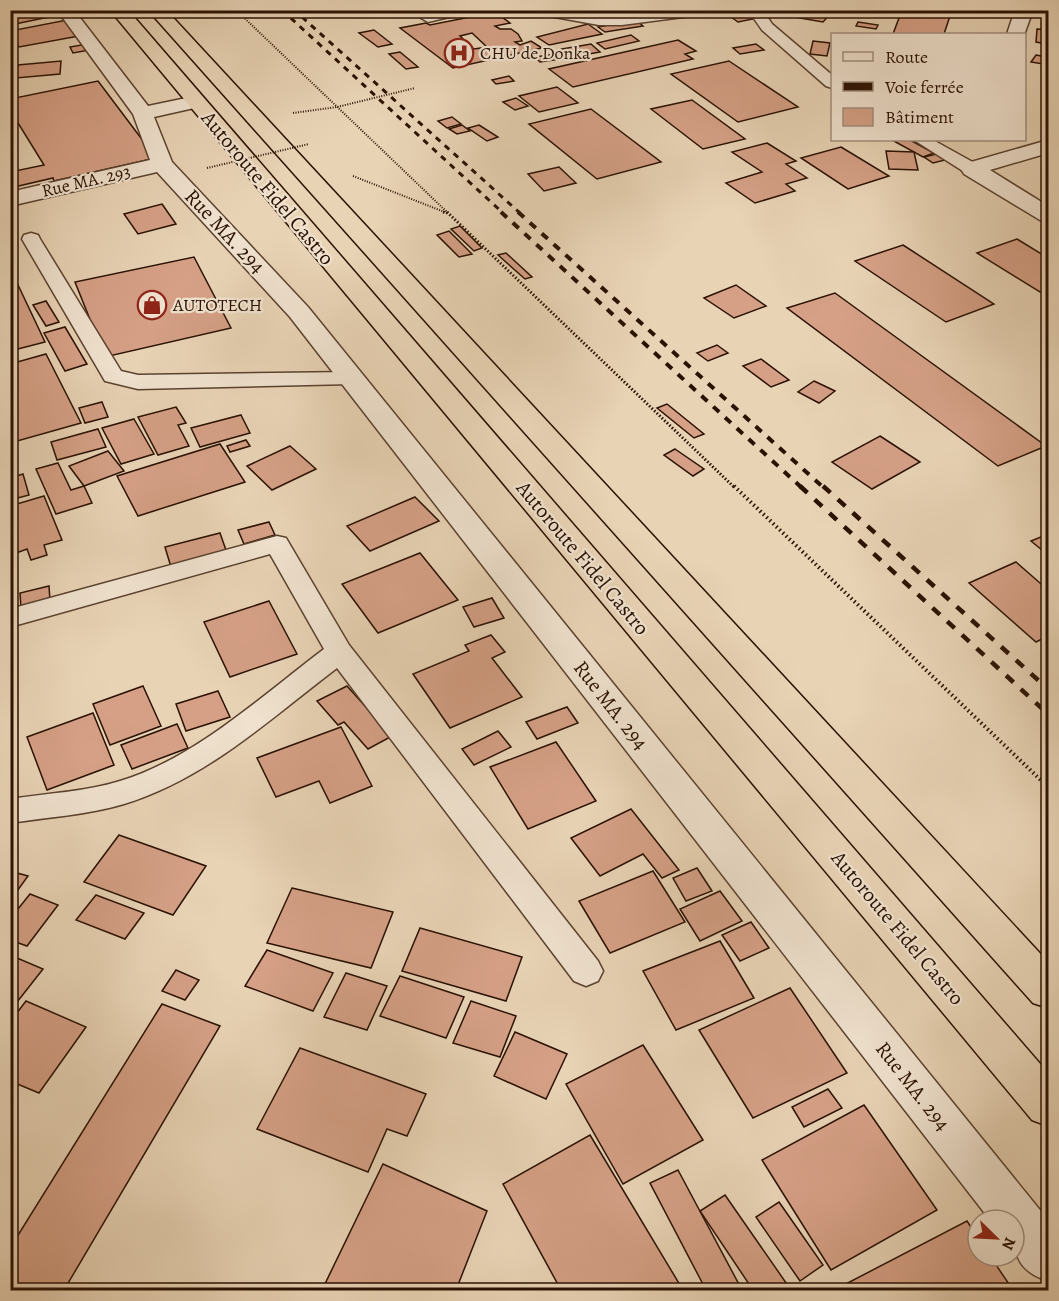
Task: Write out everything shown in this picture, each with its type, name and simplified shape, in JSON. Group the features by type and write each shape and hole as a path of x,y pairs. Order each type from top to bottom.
{"highway":[{"name":"Autoroute Fidel Castro","path":"118,10 1048,1105"},
{"name":"Autoroute Fidel Castro","path":"156,10 1048,990"}],"street":[{"path":"65,10 143,113 162,164"},
{"path":"1016,33 1024,10"},
{"path":"143,113 196,102"},
{"path":"976,159 1048,146"},
{"path":"976,159 1048,215"},
{"name":"Rue MA. 293","path":"10,199 162,164"},
{"name":"Rue MA. 294","path":"162,164 299,312 1048,1257"}],"lane":[{"path":"428,18 461,10"},
{"path":"538,10 599,21 622,21 706,10"},
{"path":"632,10 688,14"},
{"path":"755,10 767,27 831,82"},
{"path":"925,141 976,159"},
{"path":"31,239 113,376 138,382 351,378"},
{"path":"10,618 277,544 339,652 586,971"},
{"path":"10,811 124,792 180,768 230,734 339,652"}],"path":[{"path":"236,10 1048,788"},
{"path":"292,114 337,107 415,88"},
{"path":"207,168 309,144"},
{"path":"349,174 449,214"}],"building":[{"path":"44,10 49,17 10,25 10,11"},
{"path":"793,10 834,10 823,22 788,16"},
{"path":"902,10 952,10 944,33 893,33"},
{"path":"495,12 510,23 495,26 500,29 511,29 518,34 522,41 515,42 520,45 531,41 542,48 453,68 400,28 426,23 430,25","holes":["472,33 487,47 474,49 460,36"]},
{"path":"750,13 758,18 738,22 731,17"},
{"path":"67,20 79,36 19,47 10,35 10,31"},
{"path":"636,20 643,26 605,32 598,27"},
{"path":"858,22 878,25 876,29 856,26"},
{"path":"588,24 602,34 549,45 537,37"},
{"path":"1037,29 1048,30 1048,44 1036,42"},
{"path":"374,30 392,44 378,47 359,33"},
{"path":"631,35 639,41 605,49 597,43"},
{"path":"678,40 696,51 685,54 693,59 573,87 549,69"},
{"path":"813,41 830,43 827,56 810,54"},
{"path":"87,44 90,50 73,53 70,47"},
{"path":"591,44 600,52 571,57 562,49"},
{"path":"756,44 764,50 740,54 733,48"},
{"path":"400,52 418,67 406,69 389,54"},
{"path":"563,53 568,58 540,62 535,57"},
{"path":"1036,55 1047,57 1043,64 1031,62"},
{"path":"61,61 60,74 16,78 18,65"},
{"path":"729,61 798,107 738,122 671,74"},
{"path":"509,76 514,81 496,84 492,80"},
{"path":"98,81 156,158 54,181 53,178 10,188 10,172 44,165 10,110 10,99"},
{"path":"557,87 578,103 539,112 519,96"},
{"path":"516,98 528,106 515,110 503,102"},
{"path":"692,100 745,139 703,149 651,109"},
{"path":"591,109 661,162 597,179 529,124"},
{"path":"452,117 461,124 447,128 438,121"},
{"path":"462,125 470,131 457,134 449,129"},
{"path":"479,125 498,137 487,141 468,128"},
{"path":"894,141 912,141 934,153 923,157"},
{"path":"767,143 796,161 786,164 807,178 786,184 795,191 755,203 726,183 762,172 732,152"},
{"path":"841,147 889,176 848,189 801,158"},
{"path":"886,151 914,152 918,170 889,169"},
{"path":"941,153 949,159 933,163 924,157"},
{"path":"559,167 576,183 544,191 528,174"},
{"path":"162,204 176,224 138,234 124,214"},
{"path":"460,226 482,248 474,251 451,229"},
{"path":"449,231 472,254 459,257 437,235"},
{"path":"1017,239 1048,258 1048,297 977,253"},
{"path":"903,245 994,304 946,322 855,261"},
{"path":"506,253 532,277 525,279 498,255"},
{"name":"AUTOTECH","path":"194,257 231,328 105,357 75,282"},
{"path":"10,268 45,342 10,351"},
{"path":"736,285 766,306 734,318 704,298"},
{"path":"835,293 1046,446 998,466 787,308"},
{"path":"46,301 59,322 46,326 33,305"},
{"path":"65,327 87,364 65,371 44,333"},
{"path":"717,345 728,353 708,361 697,353"},
{"path":"46,354 81,423 10,443 10,364"},
{"path":"761,359 789,380 771,387 743,366"},
{"path":"814,381 835,391 819,403 798,392"},
{"path":"102,402 108,417 85,423 79,408"},
{"path":"667,404 704,434 694,438 657,408"},
{"path":"176,407 186,423 178,425 189,446 158,455 138,417"},
{"path":"241,415 250,433 200,447 191,428"},
{"path":"134,419 154,454 121,464 102,428"},
{"path":"98,429 106,447 57,460 51,442"},
{"path":"880,436 920,462 872,489 832,462"},
{"path":"246,440 250,446 230,452 227,446"},
{"path":"220,444 245,482 138,516 117,476"},
{"path":"290,446 316,469 272,490 247,466"},
{"path":"675,449 704,469 693,476 664,455"},
{"path":"108,451 124,471 84,486 69,466"},
{"path":"58,463 71,490 84,486 92,503 56,514 36,469"},
{"path":"23,474 29,495 10,500 10,478"},
{"path":"44,496 62,540 44,545 47,555 31,560 27,549 11,555 10,506"},
{"path":"415,497 439,521 370,551 347,526"},
{"path":"269,522 275,535 244,544 238,530"},
{"path":"220,533 227,553 171,567 165,547"},
{"path":"1048,534 1048,555 1031,541"},
{"path":"420,553 458,600 378,633 342,584"},
{"path":"1016,562 1048,590 1048,636 1036,642 969,583"},
{"path":"49,586 50,601 21,608 20,593"},
{"path":"492,598 504,618 474,627 463,607"},
{"path":"269,601 297,654 230,677 204,622"},
{"path":"491,635 505,652 492,658 522,697 450,728 413,674 469,651 465,645"},
{"path":"143,686 161,726 110,745 93,704"},
{"path":"347,686 392,736 368,749 344,722 338,725 317,701"},
{"path":"218,691 230,717 186,731 176,704"},
{"path":"567,707 578,723 537,739 526,722"},
{"path":"93,713 114,765 47,790 27,737"},
{"path":"177,724 188,748 132,769 121,745"},
{"path":"341,727 372,786 330,803 319,781 276,797 257,758"},
{"path":"498,731 511,747 474,765 462,749"},
{"path":"556,742 596,801 528,829 490,767"},
{"path":"631,809 679,870 662,878 643,854 600,876 571,838"},
{"path":"119,835 206,866 173,915 84,882"},
{"path":"697,868 712,891 686,901 673,878"},
{"path":"10,871 28,876 10,901"},
{"path":"653,871 685,922 610,953 579,901"},
{"path":"292,888 393,912 371,968 267,943"},
{"path":"720,891 742,921 700,941 680,909"},
{"path":"30,894 58,905 27,946 10,940 10,919"},
{"path":"96,895 144,913 125,939 76,920"},
{"path":"751,922 769,948 740,961 722,935"},
{"path":"420,928 522,957 506,1001 402,971"},
{"path":"720,941 754,998 676,1030 643,971"},
{"path":"267,950 333,973 313,1011 245,986"},
{"path":"10,955 43,969 10,1011"},
{"path":"176,970 199,980 185,1000 162,991"},
{"path":"346,973 387,986 367,1030 324,1017"},
{"path":"400,976 464,997 446,1038 380,1016"},
{"path":"790,988 847,1073 753,1118 699,1030"},
{"path":"26,1001 86,1027 39,1093 10,1081 10,1022"},
{"path":"471,1001 516,1016 500,1057 453,1043"},
{"path":"162,1004 220,1026 64,1290 10,1290 10,1248"},
{"path":"515,1032 567,1054 546,1099 494,1076"},
{"path":"643,1045 703,1140 623,1184 566,1084"},
{"path":"300,1048 426,1094 407,1136 387,1129 368,1172 257,1129"},
{"path":"828,1089 842,1108 804,1127 792,1107"},
{"path":"864,1105 937,1210 831,1270 762,1160"},
{"path":"590,1135 683,1290 561,1290 503,1184"},
{"path":"383,1164 487,1211 456,1290 322,1290"},
{"path":"678,1170 742,1290 706,1290 650,1183"},
{"path":"725,1195 791,1290 753,1290 700,1211"},
{"path":"779,1202 823,1265 800,1281 756,1217"},
{"path":"966,1222 966,1268 998,1268 1013,1290 843,1290 840,1287"}],"railway":[{"path":"282,10 503,213"},
{"path":"302,17 520,213"},
{"path":"501,212 802,488"},
{"path":"518,212 824,488"},
{"path":"800,486 1048,714"},
{"path":"823,486 1048,689"}],"place":[{"name":"CHU de Donka","path":"459,53"},
{"name":"AUTOTECH","path":"152,305"}]}
